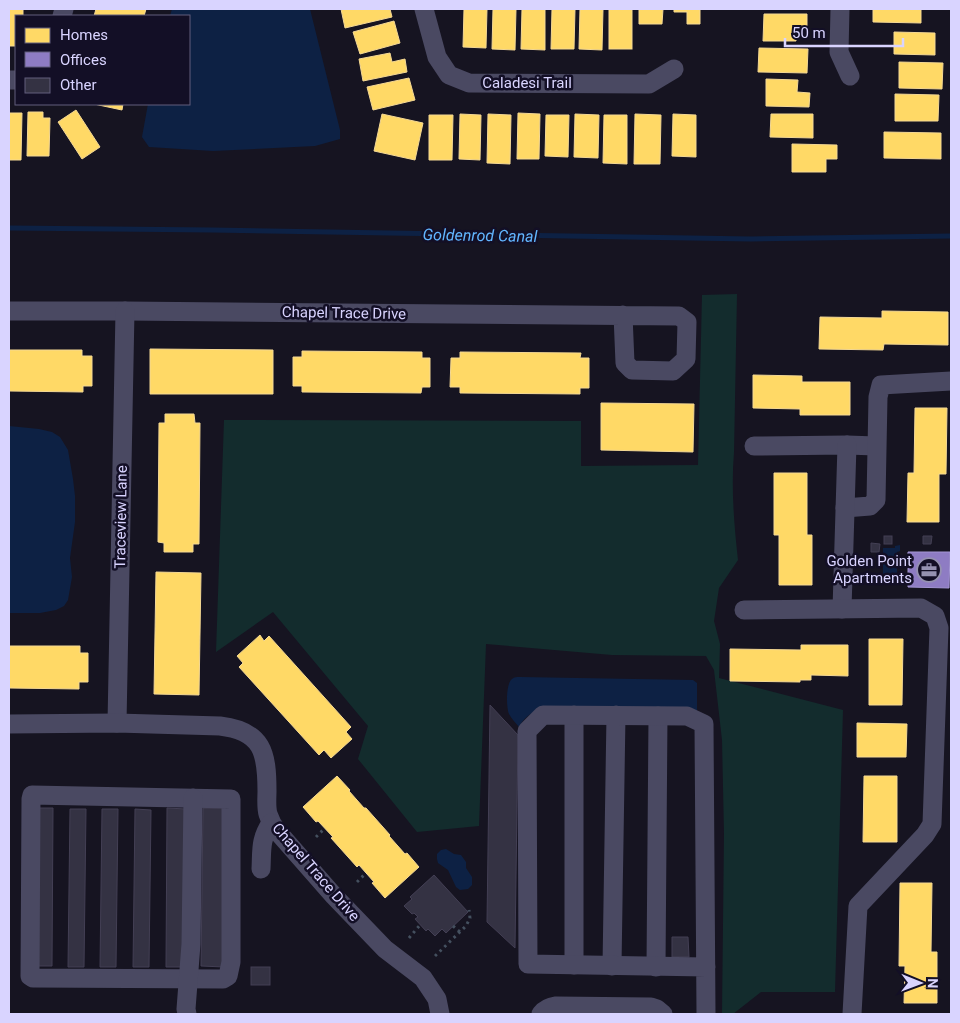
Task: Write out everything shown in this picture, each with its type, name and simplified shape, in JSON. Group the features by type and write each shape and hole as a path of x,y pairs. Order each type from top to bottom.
{"street":[{"name":"Caladesi Trail","path":"424,9 437,57 449,75 469,83 649,84 674,69"},
{"path":"840,9 839,52 850,76"},
{"name":"Chapel Trace Drive","path":"9,311 125,311 623,315 679,316 687,322 686,359 673,371 632,370 625,363 623,315"},
{"name":"Traceview Lane","path":"117,723 125,311"},
{"path":"845,508 870,506 876,500 878,397 881,386 951,381"},
{"path":"842,609 847,445"},
{"path":"754,446 876,446"},
{"path":"744,610 921,608 935,616 939,628 932,824 925,835 858,906 852,1014"},
{"path":"706,967 528,964 527,731 543,715 686,716 704,724 706,967 706,1014"},
{"path":"574,715 574,965"},
{"path":"612,966 616,715"},
{"path":"656,966 658,716"},
{"name":"Chapel Trace Drive","path":"9,724 117,723 220,726 233,728 250,735 263,751 266,764 267,812 271,823 334,896 384,949 423,978 437,999 440,1014"},
{"path":"32,796 193,798 231,799 231,962 228,976 223,979 188,980 33,978 30,976 32,796"},
{"path":"187,1014 191,944 193,798"},
{"path":"260,869 262,839 271,823"},
{"path":"541,1014 549,1007 556,1006 651,1007 663,1014"}],"path":[{"path":"316,837 325,828"},
{"path":"357,882 366,873"},
{"path":"435,956 466,926 470,918 469,910"},
{"path":"409,938 420,925"},
{"path":"453,926 460,932"}],"green space":[{"path":"737,294 733,479 734,520 738,560 719,588 714,621 720,644 719,678 843,710 835,992 761,992 733,1014 722,1014 724,833 722,740 714,670 706,656 612,655 486,644 479,826 417,832 358,759 368,726 273,612 216,652 224,420 581,421 581,466 698,465 702,295"}],"water":[{"path":"172,9 310,9 340,130 340,139 315,146 213,151 149,147 142,137 148,105 190,105 190,15 170,15"},
{"path":"9,426 52,432 60,437 68,450 75,496 75,522 70,558 72,577 68,600 64,606 56,610 40,613 9,613"},
{"path":"900,545 900,551 897,552 897,576 883,576 883,548 895,548 895,546"},
{"path":"520,677 693,680 697,683 697,711 538,710 527,717 519,727 509,714 507,695 510,681"},
{"path":"446,849 454,854 461,855 466,862 466,868 472,877 472,885 468,889 460,890 456,887 448,870 438,863 437,854 441,850"}],"building: Homes":[{"path":"9,9 23,9 23,15 15,15 15,46 9,46"},
{"path":"96,9 146,9 144,15 94,15"},
{"path":"341,9 390,9 392,17 345,28"},
{"path":"464,9 487,9 486,48 463,47"},
{"path":"493,9 516,9 515,50 492,49"},
{"path":"522,9 545,9 545,50 521,49"},
{"path":"552,9 575,9 574,49 551,49"},
{"path":"580,9 603,9 602,50 579,49"},
{"path":"609,9 632,9 632,49 609,49"},
{"path":"639,9 663,9 662,24 639,24"},
{"path":"674,9 700,9 700,24 687,24 687,12 674,12"},
{"path":"873,9 921,9 921,23 873,22"},
{"path":"764,14 807,14 807,30 796,30 796,41 763,41"},
{"path":"394,21 400,43 360,54 353,32"},
{"path":"894,32 935,33 935,55 894,54"},
{"path":"759,48 808,49 807,73 758,72"},
{"path":"390,53 392,62 405,59 407,72 363,81 359,59"},
{"path":"899,62 943,63 942,89 899,88"},
{"path":"409,78 415,100 373,110 367,87"},
{"path":"766,79 798,80 797,92 810,93 809,107 766,106"},
{"path":"895,94 939,95 938,121 895,121"},
{"path":"99,105 123,105 122,110"},
{"path":"76,110 100,147 82,159 58,122"},
{"path":"28,112 43,112 43,118 50,118 49,156 27,156"},
{"path":"9,113 22,113 21,160 9,160"},
{"path":"518,113 540,114 539,159 517,159"},
{"path":"382,114 423,123 415,160 374,151"},
{"path":"460,114 481,115 480,160 459,159"},
{"path":"488,114 511,115 510,164 487,163"},
{"path":"575,114 599,115 598,158 574,157"},
{"path":"635,114 661,115 660,164 634,164"},
{"path":"673,114 696,115 696,157 672,156"},
{"path":"771,114 813,114 813,138 770,137"},
{"path":"429,115 453,115 452,160 429,160"},
{"path":"546,115 569,115 568,157 545,156"},
{"path":"604,115 627,115 627,164 603,163"},
{"path":"884,132 941,133 941,159 884,158"},
{"path":"792,144 837,145 837,159 826,159 826,172 792,172"},
{"path":"882,311 948,312 948,345 884,344 883,350 819,349 820,317 882,318"},
{"path":"150,349 273,350 273,394 150,394"},
{"path":"9,350 82,350 82,356 92,356 92,386 83,386 83,392 9,391"},
{"path":"302,351 422,352 422,358 430,358 430,387 422,387 421,393 302,392 302,386 293,386 293,357 302,357"},
{"path":"460,352 581,353 580,358 589,358 589,388 580,388 580,394 460,393 460,387 450,387 451,358 460,358"},
{"path":"753,375 802,376 802,382 850,382 850,415 800,415 800,409 753,408"},
{"path":"601,403 694,404 693,452 601,450"},
{"path":"915,408 947,408 946,474 939,474 939,522 907,522 908,473 914,473"},
{"path":"165,414 194,414 195,423 200,423 199,544 193,544 193,552 164,552 164,543 158,542 159,423 165,423"},
{"path":"774,473 807,473 807,535 812,535 812,585 779,585 779,535 774,535"},
{"path":"156,572 201,573 199,695 154,694"},
{"path":"260,635 264,641 269,636 351,727 346,732 352,739 331,758 324,750 319,755 239,667 243,663 237,656"},
{"path":"869,639 903,639 902,705 869,705"},
{"path":"801,645 848,645 848,676 811,675 811,680 800,680 800,682 730,681 730,649 801,650"},
{"path":"9,646 80,646 80,653 88,653 88,682 79,682 79,689 9,688"},
{"path":"857,723 907,724 906,757 857,757"},
{"path":"337,776 405,854 407,853 419,867 385,898 359,865 357,867 331,838 333,837 303,807"},
{"path":"864,776 897,776 897,842 863,842"},
{"path":"900,883 932,883 931,952 937,952 937,1003 904,1003 905,966 899,966"}],"building: Offices":[{"name":"Golden Point Apartments","path":"908,552 950,552 949,588 908,587"}],"building: Other":[{"path":"884,536 892,536 892,544 884,544"},
{"path":"923,536 932,536 931,544 923,544"},
{"path":"871,543 880,544 879,552 871,552"},
{"path":"490,705 518,735 515,948 487,922"},
{"path":"38,808 53,808 52,966 36,966"},
{"path":"167,808 186,809 185,967 166,967"},
{"path":"203,808 225,808 224,967 201,966"},
{"path":"70,809 86,809 84,967 68,967"},
{"path":"102,809 118,809 116,967 100,967"},
{"path":"135,809 151,810 149,967 133,967"},
{"path":"434,875 468,912 446,933 442,929 435,936 428,929 426,931 415,919 418,917 404,906 412,899 410,897"},
{"path":"672,937 688,937 689,957 672,957"},
{"path":"251,967 270,967 270,985 251,985"}],"waterway":[{"name":"Goldenrod Canal","path":"9,228 751,239 951,236"}],"place":[{"name":"Golden Point Apartments","path":"929,570"}]}
